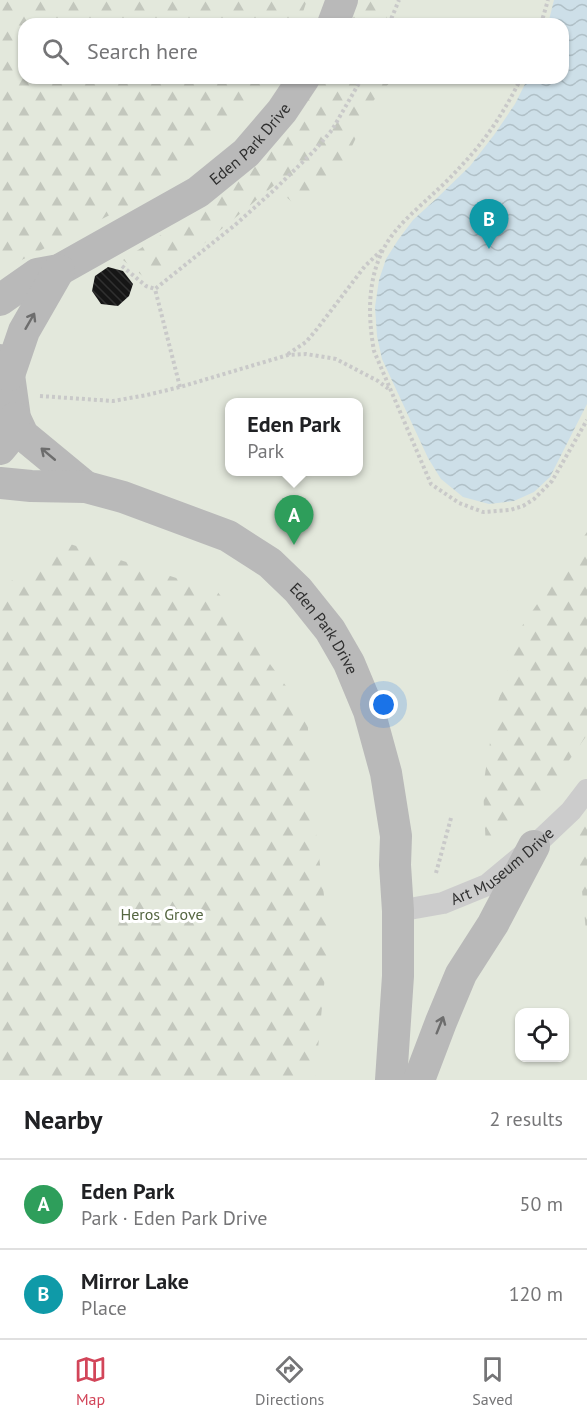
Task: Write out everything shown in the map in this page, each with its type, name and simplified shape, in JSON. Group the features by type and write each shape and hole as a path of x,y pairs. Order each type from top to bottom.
{"street":[{"path":"335,18 342,0"},
{"name":"Eden Park Drive","path":"0,300 37,274 59,270 198,192 246,153 282,111 300,84"},
{"name":"Eden Park Drive","path":"59,270 5,367 15,418 23,435 86,487"},
{"path":"0,449 5,443 15,418"},
{"name":"Eden Park Drive","path":"0,483 86,487 123,496 228,536 270,563 298,590 330,630 349,663 369,711 386,773 396,836 398,976 391,1080"},
{"name":"Art Museum Drive","path":"398,911 443,903 487,885 534,846 571,811 587,790"},
{"path":"419,1080 461,974 493,924 534,846"}],"path":[{"path":"392,18 399,0"},
{"path":"543,18 548,0"},
{"path":"155,290 235,225 314,151 332,130 359,84"},
{"path":"288,355 306,342 327,318 359,273 384,248 401,225 470,156 509,102 517,84"},
{"path":"384,248 375,272 370,296 370,329 374,351 431,484 459,502 483,512 523,507 552,481 587,420"},
{"path":"122,266 146,286 155,290"},
{"path":"155,290 180,387"},
{"path":"37,396 113,401 180,387 288,355 306,354 336,359 378,381 390,390"},
{"path":"436,873 452,818"}],"green space":[{"path":"0,0 587,0 587,1080 0,1080"},
{"path":"0,0 307,0 301,18 18,18 18,84 264,84 247,111 151,194 0,271"},
{"path":"356,0 394,0 386,18 348,18"},
{"path":"318,84 388,84 374,100 344,163 294,204 281,192 277,183 160,280 150,282 123,260 221,195 270,152"},
{"path":"587,532 587,735 541,800 486,849 483,787 495,711 522,626"},
{"name":"Heros Grove","path":"70,544 217,591 307,715 315,826 329,934 315,1080 0,1080 0,588"},
{"path":"587,815 587,941 576,831"}],"water":[{"path":"554,0 587,0 587,404 550,477 534,492 514,501 489,504 463,497 441,479 428,458 382,359 377,336 375,307 379,280 386,259 398,240 413,220 470,166 515,104 525,84 569,84 569,18 550,18"}],"building":[{"path":"108,267 123,271 133,284 129,296 118,306 101,304 92,291 95,276"}],"place":[{"name":"Mirror Lake","path":"489,249"},
{"name":"Eden Park","path":"294,545"}]}
